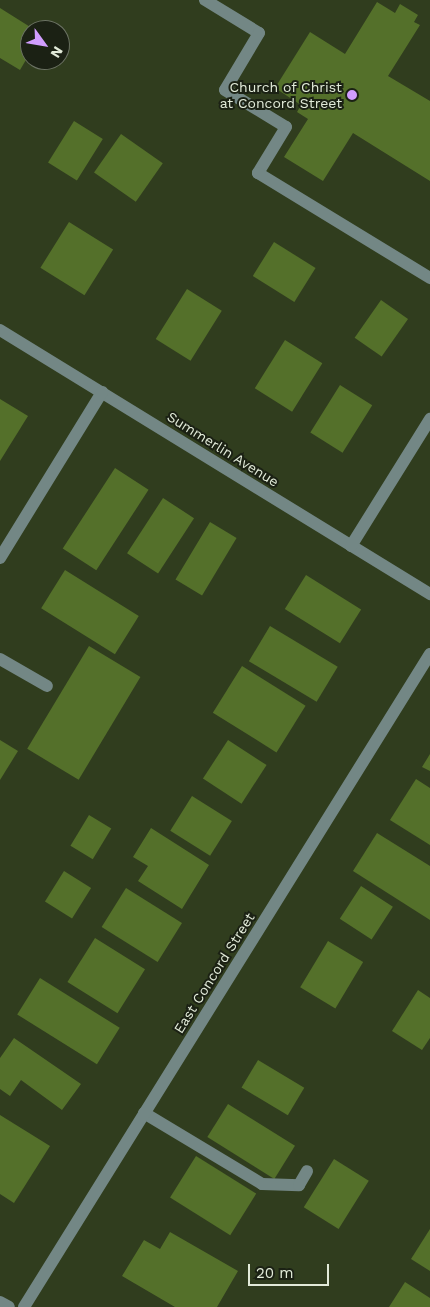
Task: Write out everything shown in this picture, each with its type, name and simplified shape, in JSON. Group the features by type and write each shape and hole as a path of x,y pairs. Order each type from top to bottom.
{"street":[{"path":"204,0 259,33 225,90 286,127 258,173 430,278"},
{"name":"Summerlin Avenue","path":"0,330 430,594"},
{"path":"0,558 102,392"},
{"path":"352,546 430,419"},
{"name":"East Concord Street","path":"24,1307 430,654"},
{"path":"0,659 47,686"},
{"path":"144,1113 262,1184 299,1185 307,1172"},
{"path":"0,1302 9,1307"}],"building":[{"name":"Church of Christ at Concord Street","path":"377,2 395,13 400,4 418,15 414,22 420,25 388,76 430,101 430,181 353,133 323,181 284,157 308,119 297,112 301,105 275,88 310,32 345,54"},
{"path":"0,8 20,21 20,70 0,58"},
{"path":"74,121 103,139 77,181 48,163"},
{"path":"121,134 163,163 136,202 94,173"},
{"path":"69,222 113,250 84,295 40,268"},
{"path":"274,242 316,268 294,302 253,276"},
{"path":"187,289 222,311 191,361 156,339"},
{"path":"381,300 408,319 382,357 355,338"},
{"path":"285,340 322,363 292,412 255,388"},
{"path":"340,385 372,405 343,453 310,432"},
{"path":"0,399 28,416 0,461"},
{"path":"115,468 149,490 96,570 63,549"},
{"path":"163,498 194,518 158,574 127,553"},
{"path":"210,522 237,538 202,595 175,579"},
{"path":"65,570 139,616 115,654 41,608"},
{"path":"306,575 361,609 340,643 285,609"},
{"path":"270,626 338,667 317,702 249,661"},
{"path":"89,646 140,677 79,780 27,749"},
{"path":"242,666 306,706 276,752 213,713"},
{"path":"0,740 18,751 0,780"},
{"path":"228,740 267,765 242,804 203,779"},
{"path":"430,754 430,771 422,767"},
{"path":"416,779 430,788 430,845 390,820"},
{"path":"192,796 232,821 210,856 170,831"},
{"path":"89,815 111,828 93,859 70,846"},
{"path":"151,828 209,865 182,909 138,881 148,866 133,857"},
{"path":"377,833 430,866 430,920 353,871"},
{"path":"64,871 91,888 72,918 45,902"},
{"path":"361,886 393,907 372,939 340,919"},
{"path":"126,888 182,923 158,962 102,927"},
{"path":"95,938 145,969 117,1013 67,982"},
{"path":"328,941 363,962 335,1008 300,987"},
{"path":"40,978 120,1028 97,1064 17,1014"},
{"path":"418,990 430,998 430,1038 422,1050 392,1031"},
{"path":"14,1038 81,1084 62,1110 21,1080 10,1096 0,1089 0,1058"},
{"path":"258,1060 304,1088 288,1115 242,1087"},
{"path":"228,1104 295,1146 274,1179 207,1137"},
{"path":"0,1115 50,1146 14,1203 0,1194"},
{"path":"196,1156 256,1194 230,1235 170,1198"},
{"path":"334,1159 369,1181 339,1229 304,1207"},
{"path":"430,1229 430,1271 411,1259"},
{"path":"170,1232 238,1271 217,1307 175,1307 122,1276 144,1240 160,1249"},
{"path":"405,1282 430,1298 430,1307 389,1307"}],"place":[{"name":"Church of Christ at Concord Street","path":"352,95"}]}
